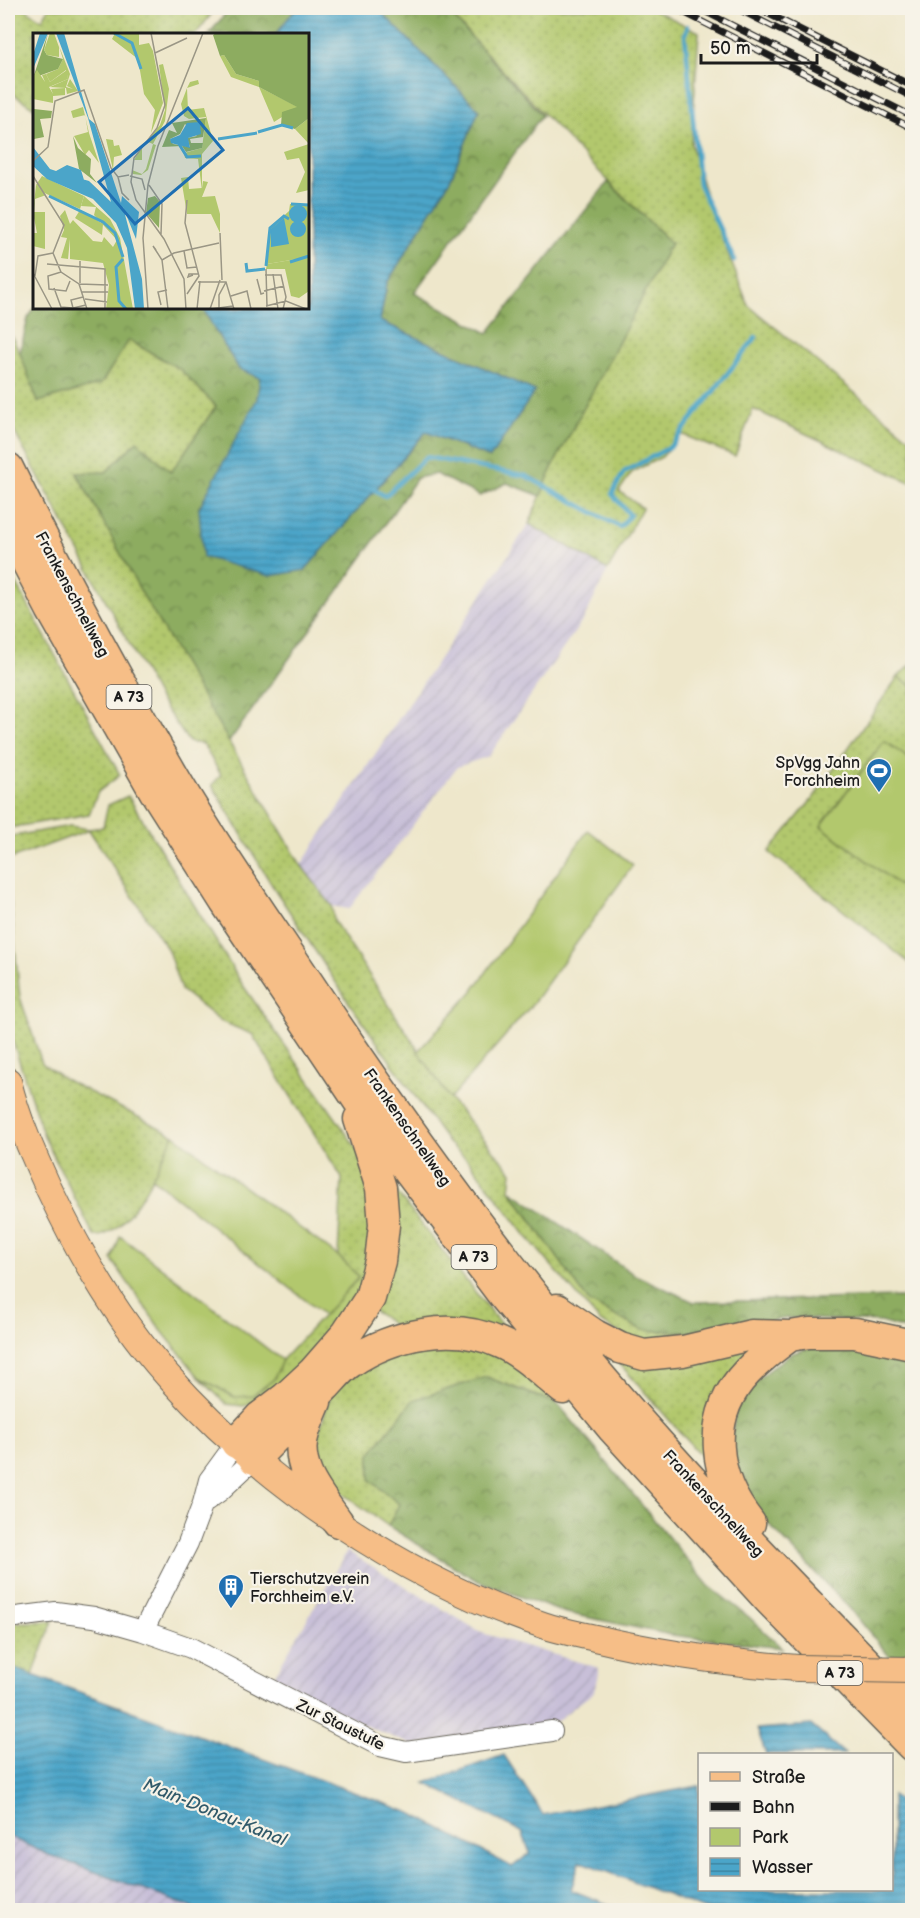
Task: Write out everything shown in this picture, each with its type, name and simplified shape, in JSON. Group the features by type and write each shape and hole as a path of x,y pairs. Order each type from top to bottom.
{"highway":[{"name":"Frankenschnellweg","path":"8,468 73,596 178,784 404,1124 520,1278 625,1405 763,1557 912,1709"},
{"name":"Frankenschnellweg","path":"8,526 51,609 155,792 225,902 378,1130 502,1294 613,1429 768,1599 912,1746"},
{"path":"245,1451 260,1417 313,1372 347,1333 370,1298 380,1261 384,1225 381,1188 343,1077"},
{"path":"520,1278 563,1314 595,1335 620,1348 644,1355 683,1351 752,1335 790,1336 836,1332 912,1345"},
{"path":"245,1451 321,1391 350,1362 398,1339 424,1334 452,1333 478,1336 500,1343 526,1358 613,1429"},
{"path":"763,1557 754,1528 730,1492 720,1463 718,1436 722,1417 738,1384 747,1372 790,1336"},
{"path":"321,1391 303,1435 301,1458 309,1479 338,1522"}],"main road":[{"path":"8,1081 31,1149 61,1215 89,1265 132,1332 168,1376 245,1451 338,1522 401,1562 461,1593 545,1626 688,1657 798,1668 912,1670"}],"street":[{"path":"142,1631 188,1543 203,1503 220,1491 245,1451"},
{"name":"Zur Staustufe","path":"8,1618 56,1612 94,1617 142,1631 191,1648 380,1746 406,1752 552,1731"}],"shaded area":[{"path":"529,524 608,570 585,617 489,756 457,767 349,909 332,906 301,865"},
{"path":"347,1551 482,1633 599,1668 594,1692 550,1726 412,1745 364,1725 274,1676"},
{"path":"8,1836 49,1855 199,1910 8,1910"}],"green space":[{"path":"8,8 24,8 42,20 49,8 216,8 197,33 33,33 33,107 8,90"},
{"path":"230,8 296,8 277,33 210,33"},
{"path":"377,8 445,8 542,115 414,293 488,333 608,182 671,243 551,470 541,496 507,483 480,496 436,474 417,478 229,742 141,592 77,473 106,472 137,441 171,472 216,406 180,369 129,340 101,384 38,402 20,353 28,318 34,309 204,309 239,369 260,378 257,399 305,570 426,432 490,458 535,391 380,321 387,283 449,182 479,110"},
{"path":"445,8 651,8 699,32 691,144 707,199 748,305 912,440 912,483 753,409 735,456 681,434 662,457 632,472 619,491 642,508 608,570 529,524 551,470 671,243 556,127"},
{"path":"8,329 20,353 101,384 128,340 180,369 216,406 171,473 137,442 106,472 77,474 301,865 332,906 334,921 450,1099 512,1172 510,1190 589,1302 642,1330 703,1333 668,1343 627,1337 600,1322 527,1237 469,1161 448,1143 350,1004 270,882 212,785 221,775 203,744 189,742 159,699 8,420"},
{"path":"8,568 120,775 98,792 89,814 8,828"},
{"path":"912,664 912,686 898,677"},
{"path":"898,677 912,686 912,761 884,741 821,826 912,895 912,965 769,852 814,797"},
{"name":"SpVgg Jahn Forchheim","path":"884,741 912,761 912,895 821,826"},
{"path":"128,796 242,984 365,1160 374,1257 355,1306 265,1401 243,1406 226,1404 199,1377 234,1397 274,1379 282,1360 359,1277 338,1256 342,1178 252,1034 220,1021 181,990 168,950 89,830 8,860 8,837 70,826 89,829 103,827 108,805"},
{"path":"588,830 633,865 531,1006 450,1099 418,1051 472,992"},
{"path":"8,879 20,997 42,1063 66,1080 174,1135 142,1197 119,1226 106,1234 94,1236 44,1137 8,1027"},
{"path":"174,1135 338,1256 359,1277 324,1315 152,1178"},
{"path":"389,1183 510,1336 399,1329 371,1309"},
{"path":"510,1190 635,1275 694,1302 899,1297 912,1302 912,1331 880,1322 788,1318 703,1333 642,1330 589,1302"},
{"path":"120,1236 282,1360 274,1379 252,1396 235,1397 199,1377 161,1330 112,1260"},
{"path":"761,1338 710,1427 702,1457 612,1355"},
{"path":"460,1339 523,1365 558,1404 486,1377 370,1480 400,1504 388,1526 323,1479 311,1457 331,1394 367,1362"},
{"path":"838,1345 869,1349 912,1359 912,1656 889,1656 851,1610 761,1516 728,1464 736,1408 749,1386 790,1354 813,1347"},
{"path":"486,1377 558,1404 709,1586 749,1617 782,1648 671,1635 562,1612 476,1580 388,1526 399,1504 370,1480 370,1454 413,1400"},
{"path":"53,1621 33,1675 8,1665 8,1623"}],"water":[{"path":"296,8 377,8 479,110 449,182 387,283 380,321 535,391 490,458 426,432 305,570 270,576 203,557 199,508 257,399 260,378 239,369 204,309 309,309 309,33 277,33"},
{"name":"Main-Donau-Kanal","path":"8,1666 411,1813 512,1867 530,1853 522,1832 425,1783 504,1755 543,1815 698,1786 698,1891 893,1891 893,1796 912,1813 912,1910 705,1910 580,1861 571,1890 623,1910 199,1910 49,1855 8,1836"},
{"path":"811,1725 844,1753 766,1753 757,1729"}],"waterway":[{"path":"688,26 685,34 699,184 734,260"},
{"path":"375,490 385,496 426,457 526,476 620,527 630,515 612,494 624,472 670,447 756,337"}],"railway":[{"path":"675,8 912,128"},
{"path":"698,8 912,116"},
{"path":"736,8 912,97"},
{"path":"757,8 912,86"}],"place":[{"name":"SpVgg Jahn Forchheim","path":"879,794"},
{"name":"Tierschutzverein Forchheim e.V.","path":"231,1610"}]}
